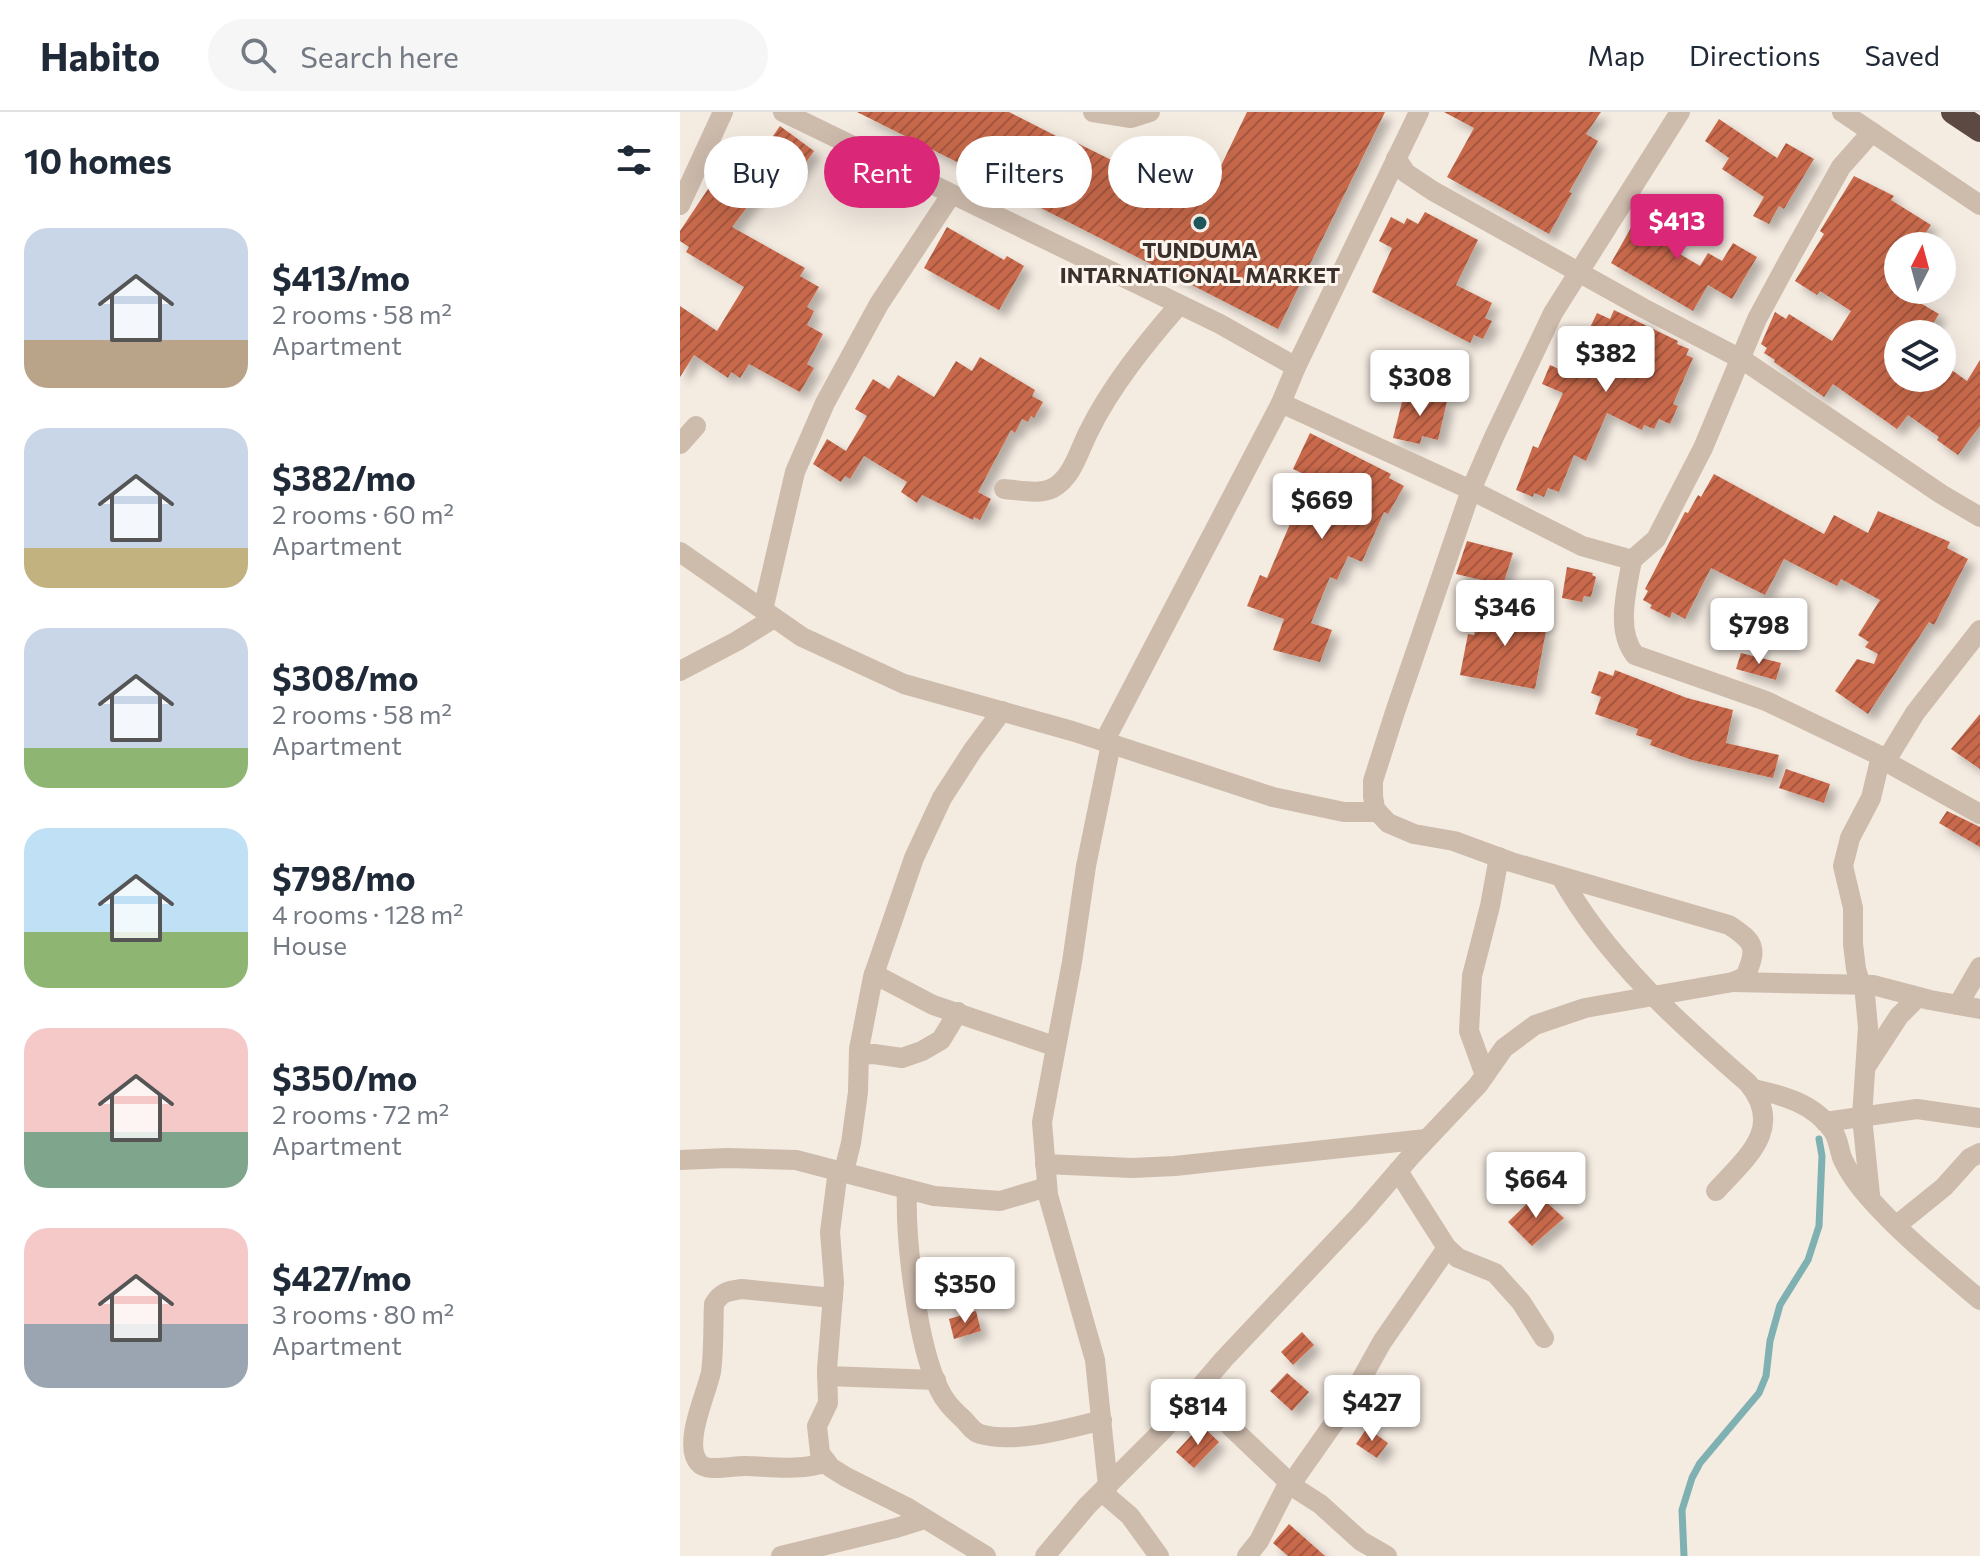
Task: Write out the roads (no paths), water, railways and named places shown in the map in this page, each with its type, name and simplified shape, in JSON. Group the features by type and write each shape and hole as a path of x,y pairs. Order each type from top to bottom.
{"highway":[{"path":"1953,112 1980,130"}],"street":[{"path":"680,205 723,112"},
{"path":"783,112 1220,324 1296,367"},
{"path":"1093,112 1131,118 1150,112"},
{"path":"1159,1556 1130,1516 1105,1489 1095,1360 1047,1187 1042,1122 1072,962 1107,743 1281,403 1419,112"},
{"path":"1680,112 1553,313 1471,490 1373,781 1375,809 1388,823 1414,834 1454,841 1561,877 1729,925 1746,936 1753,947 1753,957 1745,977 1733,982"},
{"path":"1842,112 1869,123 1980,205"},
{"path":"1869,123 1841,167 1757,319 1743,360 1720,404 1703,448 1656,539 1632,560 1625,634 1635,655 1766,701 1884,757 1892,765 1980,814"},
{"path":"1396,158 1406,173 1433,191 1743,360 1980,517"},
{"path":"680,671 769,614 795,472 825,403 879,304 951,195"},
{"path":"1004,489 1051,489 1063,481 1120,381 1179,305"},
{"path":"1281,403 1471,490 1582,546 1632,560"},
{"path":"680,444 696,426"},
{"path":"680,552 802,637 904,684 1107,743 1273,797 1344,812 1378,812"},
{"path":"1871,1200 1862,1117 1868,1027 1863,985 1856,969 1853,908 1843,866 1850,838 1871,798 1884,757 1980,630"},
{"path":"986,1556 846,1477 820,1453 817,1426 828,1403 834,1257 830,1232 841,1170 851,1143 859,1055 874,974 914,858 942,798 1002,711"},
{"path":"1485,1075 1469,1031 1472,976 1499,857"},
{"path":"1561,877 1578,908 1651,995 1759,1096 1765,1116 1759,1141 1716,1191"},
{"path":"1958,1005 1980,967"},
{"path":"874,974 933,1005 1054,1046"},
{"path":"1045,1556 1360,1215 1485,1075 1504,1048 1535,1025 1585,1008 1733,982 1863,985 1980,1009"},
{"path":"1867,1065 1899,1016 1918,997"},
{"path":"859,1055 902,1058 922,1051 941,1040 958,1012"},
{"path":"1753,1089 1781,1095 1802,1104 1825,1122 1833,1132 1842,1159 1871,1200 1980,1300"},
{"path":"1825,1122 1917,1109 1980,1118"},
{"path":"1045,1164 1132,1168 1175,1166 1426,1139"},
{"path":"1897,1225 1944,1187 1970,1158 1980,1153"},
{"path":"680,1160 796,1160 934,1196 1000,1201 1047,1187"},
{"path":"1398,1171 1447,1248 1458,1258 1495,1273 1521,1302 1544,1338"},
{"path":"907,1189 906,1216 913,1281 923,1335 936,1380 949,1405 977,1433 1005,1436 1039,1433 1102,1420"},
{"path":"1247,1556 1259,1541 1290,1483 1348,1403 1382,1342 1447,1248"},
{"path":"827,1462 813,1467 710,1467 700,1465 694,1444 697,1415 710,1373 714,1304 719,1296 742,1289 833,1298"},
{"path":"827,1376 936,1380"},
{"path":"1198,1389 1231,1427 1290,1483 1320,1504 1361,1541 1387,1556"},
{"path":"781,1556 925,1519"}],"waterway":[{"path":"1684,1556 1682,1510 1692,1478 1700,1463 1759,1393 1766,1376 1770,1341 1780,1305 1808,1260 1819,1226 1822,1156 1819,1139"}],"place":[{"name":"TUNDUMA INTARNATIONAL MARKET","path":"1200,223"}]}
